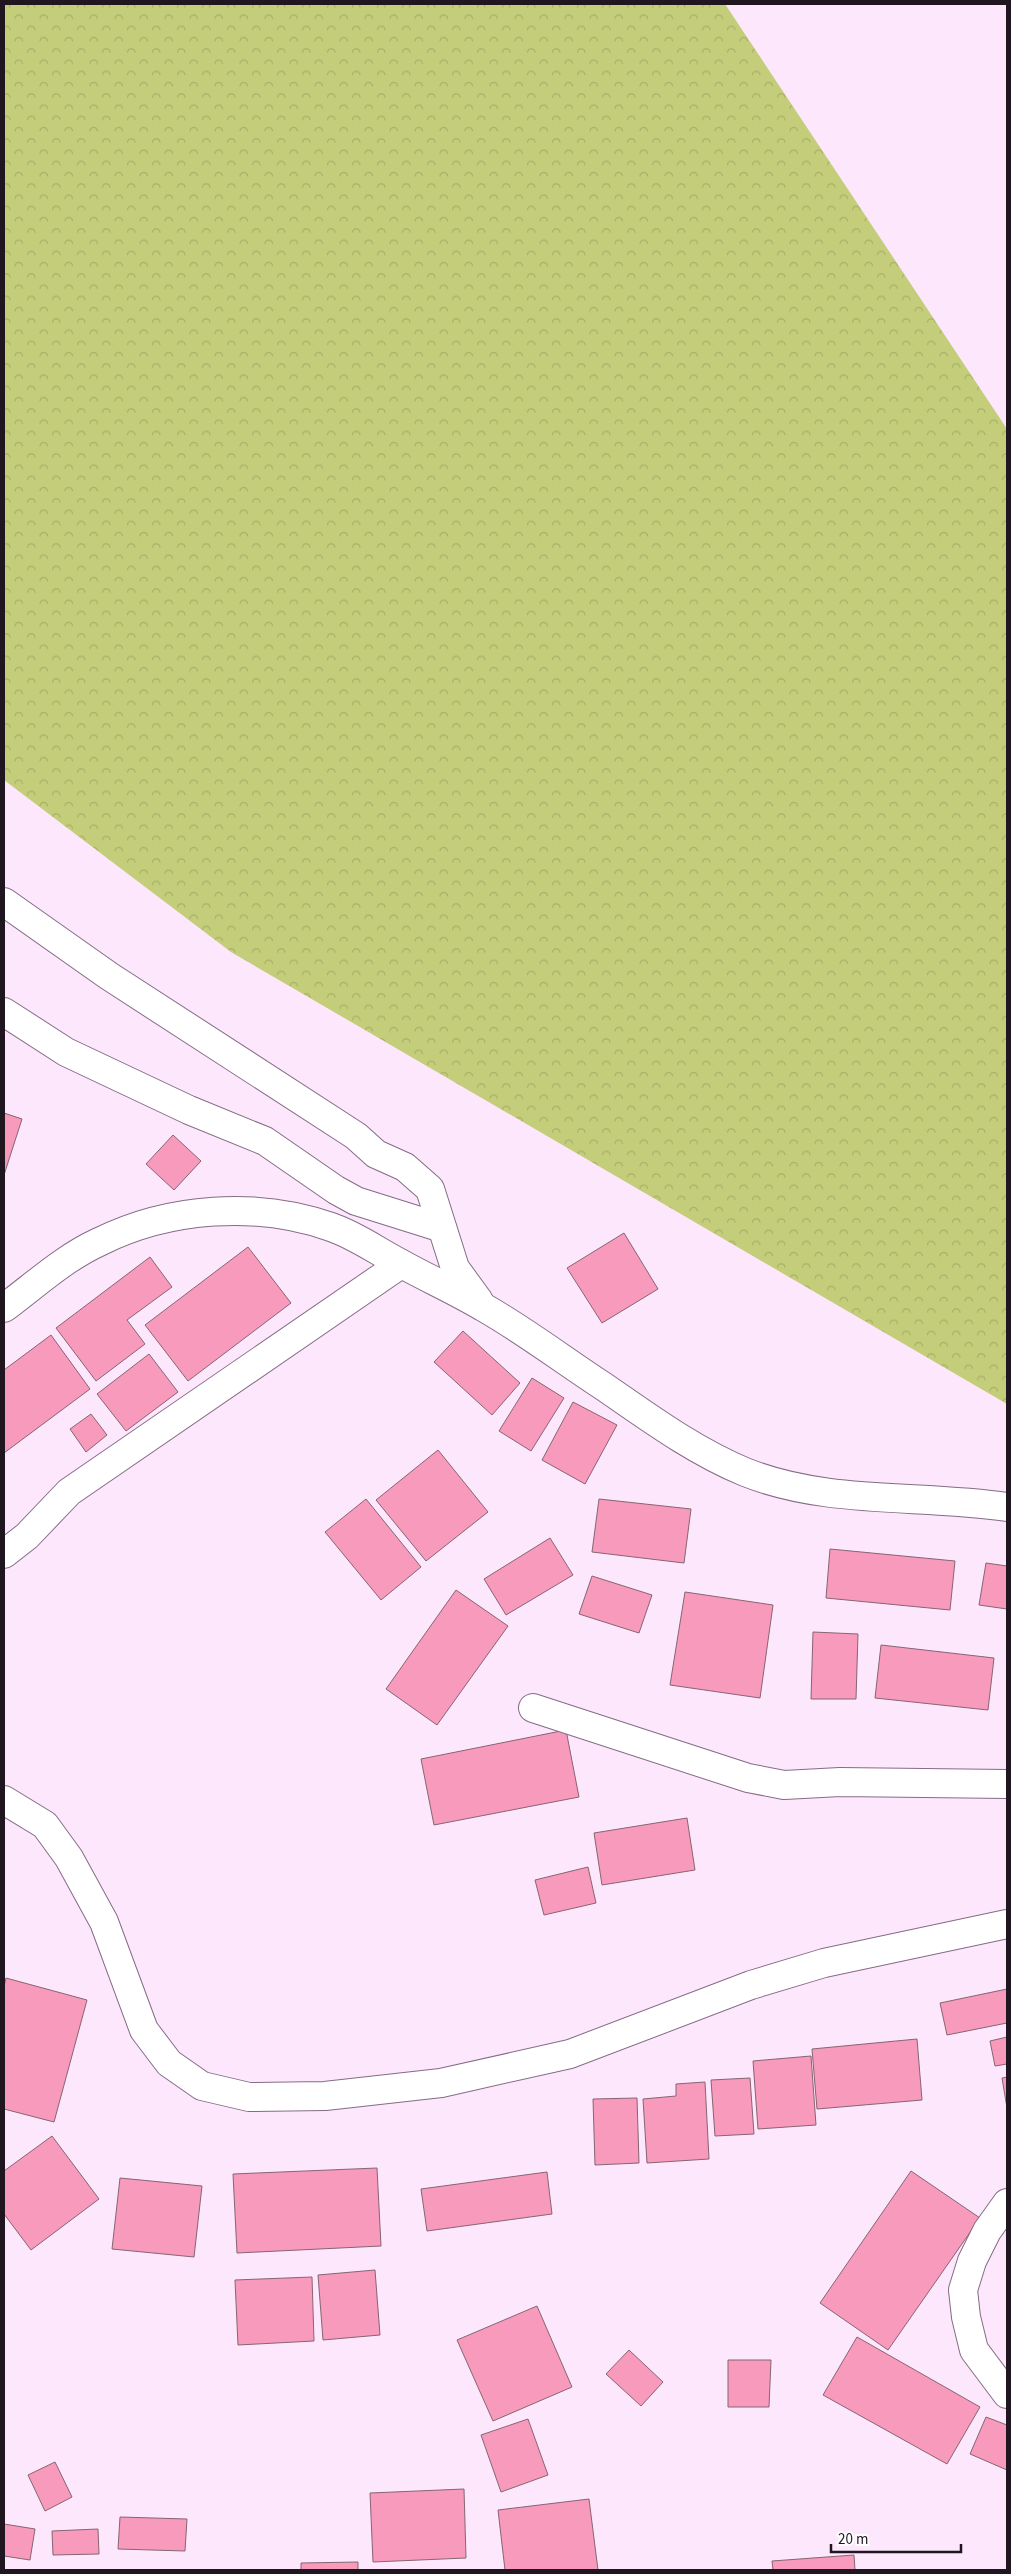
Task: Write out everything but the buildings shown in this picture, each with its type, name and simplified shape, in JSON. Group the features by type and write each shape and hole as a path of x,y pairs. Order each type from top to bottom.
{"street":[{"path":"4,902 109,976 356,1136 376,1154 405,1166 430,1189 455,1268 485,1308"},
{"path":"4,1012 66,1052 189,1110 265,1141 329,1185 356,1201 442,1228"},
{"path":"4,1308 70,1258 99,1242 163,1218 201,1213 270,1214 303,1220 332,1227 485,1308 670,1431 745,1472 782,1484 822,1491 1007,1507"},
{"path":"4,1554 27,1536 69,1492 402,1264"},
{"path":"534,1708 748,1778 784,1785 840,1782 1007,1784"},
{"path":"4,1800 45,1825 69,1858 104,1922 144,2030 169,2063 202,2086 249,2097 325,2096 441,2083 570,2054 751,1985 824,1964 1007,1924"},
{"path":"1007,2203 987,2231 972,2261 963,2290 966,2317 974,2350 1007,2394"}],"green space":[{"path":"4,4 725,4 1007,429 1007,1404 231,952 4,780"}]}
